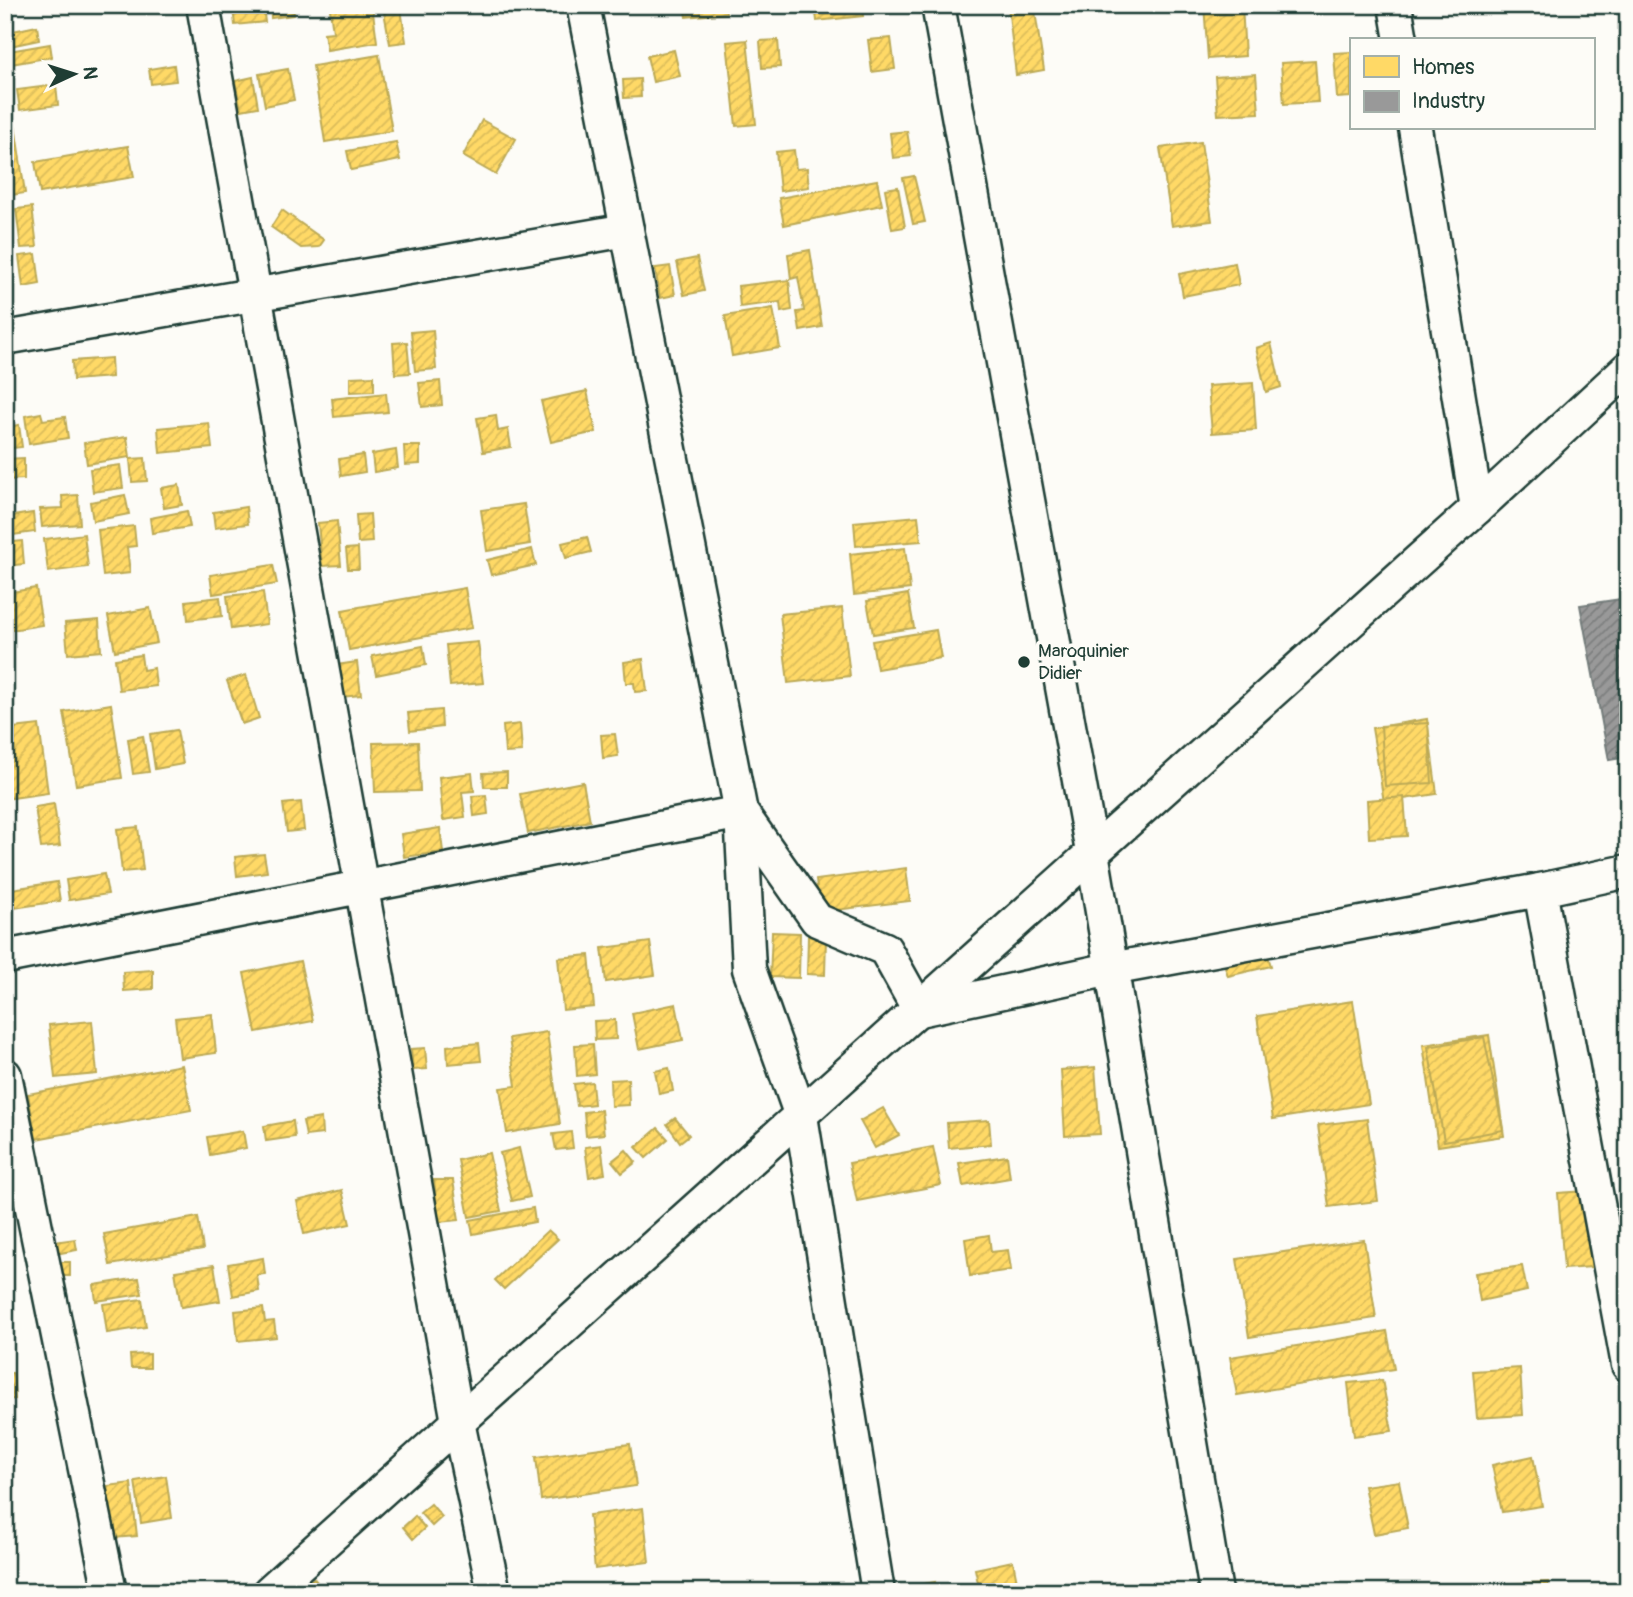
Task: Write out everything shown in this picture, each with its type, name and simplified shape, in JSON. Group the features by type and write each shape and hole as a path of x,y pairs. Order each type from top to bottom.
{"street":[{"path":"203,5 458,1422 494,1592"},
{"path":"583,5 741,813 749,969 801,1116 878,1592"},
{"path":"938,5 1092,852 1216,1592"},
{"path":"1395,5 1401,38"},
{"path":"1415,130 1477,508"},
{"path":"5,338 627,230"},
{"path":"269,1592 1477,508 1628,368"},
{"path":"5,957 741,813"},
{"path":"741,813 817,920 885,949 919,1010"},
{"path":"919,1010 1111,969 1540,890 1628,871"},
{"path":"1540,890 1628,1365"},
{"path":"5,1075 110,1592"}],"building: Homes":[{"path":"270,5 293,5 294,15 271,18"},
{"path":"372,5 377,42 327,50 324,33 333,32 330,9"},
{"path":"684,5 725,5 726,13 686,17"},
{"path":"815,5 862,5 863,16 817,21"},
{"path":"1034,5 1044,70 1016,75 1008,6"},
{"path":"1204,5 1242,5 1245,56 1208,59"},
{"path":"1478,5 1520,5 1520,6 1479,11"},
{"path":"263,6 265,22 235,25 233,9"},
{"path":"401,9 406,42 390,44 384,12"},
{"path":"37,26 39,40 10,46 8,32"},
{"path":"891,38 895,69 872,72 868,40"},
{"path":"747,40 756,124 736,126 727,42"},
{"path":"778,40 780,67 762,68 760,41"},
{"path":"50,44 52,57 11,64 9,51"},
{"path":"674,50 680,76 653,82 647,56"},
{"path":"1350,52 1350,97 1337,98 1334,53"},
{"path":"379,55 392,131 325,142 313,66"},
{"path":"1315,61 1318,102 1284,104 1281,63"},
{"path":"174,65 176,81 151,84 149,69"},
{"path":"288,69 294,100 265,106 259,74"},
{"path":"1256,74 1259,113 1218,115 1215,77"},
{"path":"253,77 258,107 241,110 235,81"},
{"path":"640,79 641,97 624,98 623,80"},
{"path":"56,85 58,105 20,110 17,90"},
{"path":"14,119 25,193 5,196 5,120"},
{"path":"482,120 516,139 496,175 463,156"},
{"path":"907,131 911,156 893,158 890,133"},
{"path":"396,142 400,160 351,170 347,151"},
{"path":"1201,142 1212,221 1172,226 1160,148"},
{"path":"128,146 134,177 40,193 35,162"},
{"path":"794,150 796,169 807,168 809,187 780,191 776,152"},
{"path":"914,176 925,222 913,224 903,178"},
{"path":"877,180 882,205 784,225 779,198"},
{"path":"898,187 905,227 892,229 885,189"},
{"path":"32,207 37,247 21,248 16,209"},
{"path":"282,210 324,240 319,247 301,248 271,227"},
{"path":"810,250 822,327 800,331 797,312 804,311 798,277 791,279 788,254"},
{"path":"36,254 40,284 23,287 19,256"},
{"path":"697,258 704,291 684,295 677,262"},
{"path":"1235,263 1239,285 1183,296 1179,274"},
{"path":"670,266 675,295 660,298 655,268"},
{"path":"789,280 792,310 781,312 780,302 740,307 738,286"},
{"path":"773,308 780,348 732,356 725,316"},
{"path":"433,330 436,369 415,371 411,332"},
{"path":"407,342 410,373 395,374 393,343"},
{"path":"1271,343 1281,387 1266,392 1256,348"},
{"path":"111,358 112,377 73,380 72,361"},
{"path":"374,376 374,391 350,392 350,377"},
{"path":"440,381 442,405 422,407 419,383"},
{"path":"1253,383 1256,430 1212,433 1208,386"},
{"path":"587,391 596,432 551,442 541,401"},
{"path":"386,393 388,412 334,417 332,399"},
{"path":"41,413 43,420 65,417 68,438 29,444 25,416"},
{"path":"496,415 498,431 508,429 511,447 483,452 477,418"},
{"path":"209,423 212,448 160,453 158,428"},
{"path":"19,425 22,447 5,449 5,427"},
{"path":"127,437 130,457 87,464 84,443"},
{"path":"404,446 420,446 420,464 405,465"},
{"path":"396,450 398,468 374,472 372,454"},
{"path":"363,455 365,472 341,476 339,459"},
{"path":"24,458 24,479 5,480 5,459"},
{"path":"145,458 147,481 132,482 130,459"},
{"path":"120,465 123,488 93,492 90,469"},
{"path":"179,485 182,505 164,508 161,488"},
{"path":"78,495 80,524 42,527 40,509 63,508 62,496"},
{"path":"125,495 129,514 93,521 90,502"},
{"path":"524,504 530,544 487,551 481,510"},
{"path":"246,507 248,524 215,528 213,512"},
{"path":"187,511 190,527 152,533 150,518"},
{"path":"33,513 35,532 5,536 5,517"},
{"path":"370,514 372,542 358,543 356,515"},
{"path":"918,516 921,541 856,546 854,522"},
{"path":"337,521 341,565 322,566 318,523"},
{"path":"134,526 136,546 127,547 130,573 103,576 98,530"},
{"path":"84,534 88,567 48,572 44,539"},
{"path":"587,537 591,552 566,558 562,543"},
{"path":"22,541 24,564 5,566 5,543"},
{"path":"358,548 359,569 348,569 346,549"},
{"path":"905,548 910,589 854,595 850,554"},
{"path":"532,549 536,565 491,575 487,560"},
{"path":"273,565 277,584 213,594 210,575"},
{"path":"36,588 42,625 5,631 5,593"},
{"path":"465,588 472,628 349,650 342,610"},
{"path":"263,592 267,624 231,629 227,596"},
{"path":"908,594 914,628 873,634 867,601"},
{"path":"220,597 222,616 188,620 186,601"},
{"path":"150,608 157,643 115,651 108,616"},
{"path":"842,608 850,676 788,683 780,614"},
{"path":"99,620 101,651 68,654 65,623"},
{"path":"936,630 941,658 877,669 872,641"},
{"path":"478,642 483,683 450,686 446,645"},
{"path":"423,646 426,665 376,675 372,656"},
{"path":"141,655 143,670 154,668 156,686 119,690 115,659"},
{"path":"643,659 647,691 635,692 634,683 626,683 624,662"},
{"path":"357,662 361,695 340,697 336,665"},
{"path":"246,675 259,718 242,724 227,681"},
{"path":"111,704 122,778 76,785 64,712"},
{"path":"441,710 442,727 410,731 408,713"},
{"path":"1427,719 1437,794 1384,802 1372,728"},
{"path":"1428,723 1432,783 1385,786 1381,726"},
{"path":"520,724 522,752 505,753 503,726"},
{"path":"39,725 48,793 5,799 5,729"},
{"path":"177,730 183,764 155,769 150,734"},
{"path":"615,734 618,756 603,758 601,735"},
{"path":"143,736 149,772 133,774 128,739"},
{"path":"418,742 420,791 375,792 373,743"},
{"path":"507,772 507,787 484,787 483,773"},
{"path":"472,773 474,791 462,792 465,817 443,820 439,777"},
{"path":"583,782 590,821 528,833 520,794"},
{"path":"486,795 488,814 474,816 472,796"},
{"path":"1404,797 1407,836 1369,838 1367,800"},
{"path":"301,802 304,830 287,832 283,804"},
{"path":"54,804 60,846 41,848 35,807"},
{"path":"138,827 143,870 122,872 117,829"},
{"path":"440,828 443,852 404,857 401,834"},
{"path":"264,854 267,872 237,876 235,857"},
{"path":"906,868 910,901 820,912 816,880"},
{"path":"104,874 108,894 69,900 66,880"},
{"path":"57,882 60,901 7,909 5,890"},
{"path":"772,932 800,933 799,978 770,977"},
{"path":"808,936 826,937 825,975 807,974"},
{"path":"650,942 655,975 606,982 602,948"},
{"path":"1267,953 1271,966 1228,976 1223,960"},
{"path":"589,955 594,1007 563,1010 558,958"},
{"path":"300,961 313,1021 256,1032 244,973"},
{"path":"153,970 153,989 124,991 123,972"},
{"path":"1353,1001 1369,1104 1273,1119 1257,1016"},
{"path":"676,1004 683,1040 639,1049 632,1013"},
{"path":"212,1014 216,1053 180,1058 175,1018"},
{"path":"615,1020 616,1039 595,1040 594,1021"},
{"path":"92,1021 97,1074 55,1078 49,1025"},
{"path":"547,1032 560,1124 507,1133 500,1088 516,1086 509,1038"},
{"path":"1489,1035 1504,1136 1438,1146 1423,1045"},
{"path":"1484,1037 1503,1130 1444,1141 1428,1047"},
{"path":"479,1043 481,1061 448,1064 447,1046"},
{"path":"593,1044 595,1074 577,1076 575,1045"},
{"path":"425,1048 427,1069 413,1070 411,1049"},
{"path":"182,1065 191,1110 36,1139 28,1094"},
{"path":"1095,1067 1100,1134 1065,1136 1061,1070"},
{"path":"669,1068 673,1091 659,1094 655,1071"},
{"path":"628,1079 629,1105 611,1106 610,1080"},
{"path":"592,1082 594,1104 577,1106 574,1084"},
{"path":"883,1108 899,1135 875,1148 860,1121"},
{"path":"601,1110 604,1134 586,1136 584,1112"},
{"path":"321,1118 322,1134 306,1136 303,1121"},
{"path":"675,1118 689,1135 680,1142 667,1124"},
{"path":"1367,1119 1378,1201 1329,1207 1318,1125"},
{"path":"989,1120 991,1144 949,1148 947,1123"},
{"path":"293,1121 295,1137 266,1141 264,1126"},
{"path":"658,1128 668,1139 646,1158 636,1147"},
{"path":"243,1131 246,1148 210,1155 207,1137"},
{"path":"571,1132 573,1148 556,1150 553,1134"},
{"path":"601,1145 605,1174 589,1177 585,1147"},
{"path":"933,1147 941,1185 857,1201 849,1163"},
{"path":"519,1148 530,1197 512,1201 500,1153"},
{"path":"626,1150 636,1162 622,1173 612,1161"},
{"path":"489,1153 501,1211 469,1217 458,1160"},
{"path":"1007,1156 1010,1178 963,1186 959,1163"},
{"path":"434,1180 453,1180 459,1220 438,1222"},
{"path":"342,1190 350,1224 304,1234 297,1201"},
{"path":"1586,1191 1592,1267 1564,1269 1558,1193"},
{"path":"533,1208 535,1222 473,1234 470,1220"},
{"path":"198,1217 203,1249 110,1265 104,1234"},
{"path":"548,1230 558,1239 504,1289 495,1280"},
{"path":"989,1235 991,1252 1008,1250 1011,1270 970,1276 965,1239"},
{"path":"75,1239 77,1250 55,1254 53,1242"},
{"path":"1364,1240 1376,1318 1249,1337 1237,1259"},
{"path":"263,1258 265,1274 257,1275 259,1291 233,1296 228,1264"},
{"path":"59,1262 70,1262 70,1276 59,1276"},
{"path":"214,1265 220,1301 181,1307 175,1271"},
{"path":"1522,1266 1527,1291 1480,1301 1475,1273"},
{"path":"139,1278 142,1294 96,1301 94,1285"},
{"path":"142,1299 146,1327 107,1333 103,1304"},
{"path":"263,1308 265,1322 274,1321 276,1337 238,1341 235,1311"},
{"path":"1387,1331 1394,1369 1237,1395 1230,1357"},
{"path":"150,1354 150,1368 131,1368 130,1355"},
{"path":"1520,1368 1523,1415 1477,1418 1473,1371"},
{"path":"5,1373 13,1373 15,1399 5,1400"},
{"path":"1382,1380 1392,1431 1354,1436 1348,1383"},
{"path":"630,1444 636,1486 541,1500 536,1457"},
{"path":"1533,1456 1542,1506 1502,1512 1492,1465"},
{"path":"166,1476 172,1518 141,1523 135,1481"},
{"path":"1399,1481 1408,1528 1374,1534 1364,1486"},
{"path":"131,1483 137,1536 113,1538 107,1486"},
{"path":"431,1504 442,1517 432,1526 420,1513"},
{"path":"643,1508 649,1562 595,1569 589,1515"},
{"path":"415,1516 425,1528 413,1539 403,1527"},
{"path":"1013,1561 1019,1592 980,1592 975,1569"},
{"path":"314,1578 324,1592 300,1592 299,1590"},
{"path":"935,1582 937,1592 903,1592 903,1588"},
{"path":"1548,1582 1548,1592 1513,1592 1513,1584"}],"building: Industry":[{"path":"1628,598 1628,757 1609,760 1580,605"}],"place":[{"name":"Maroquinier Didier","path":"1024,662"}]}
